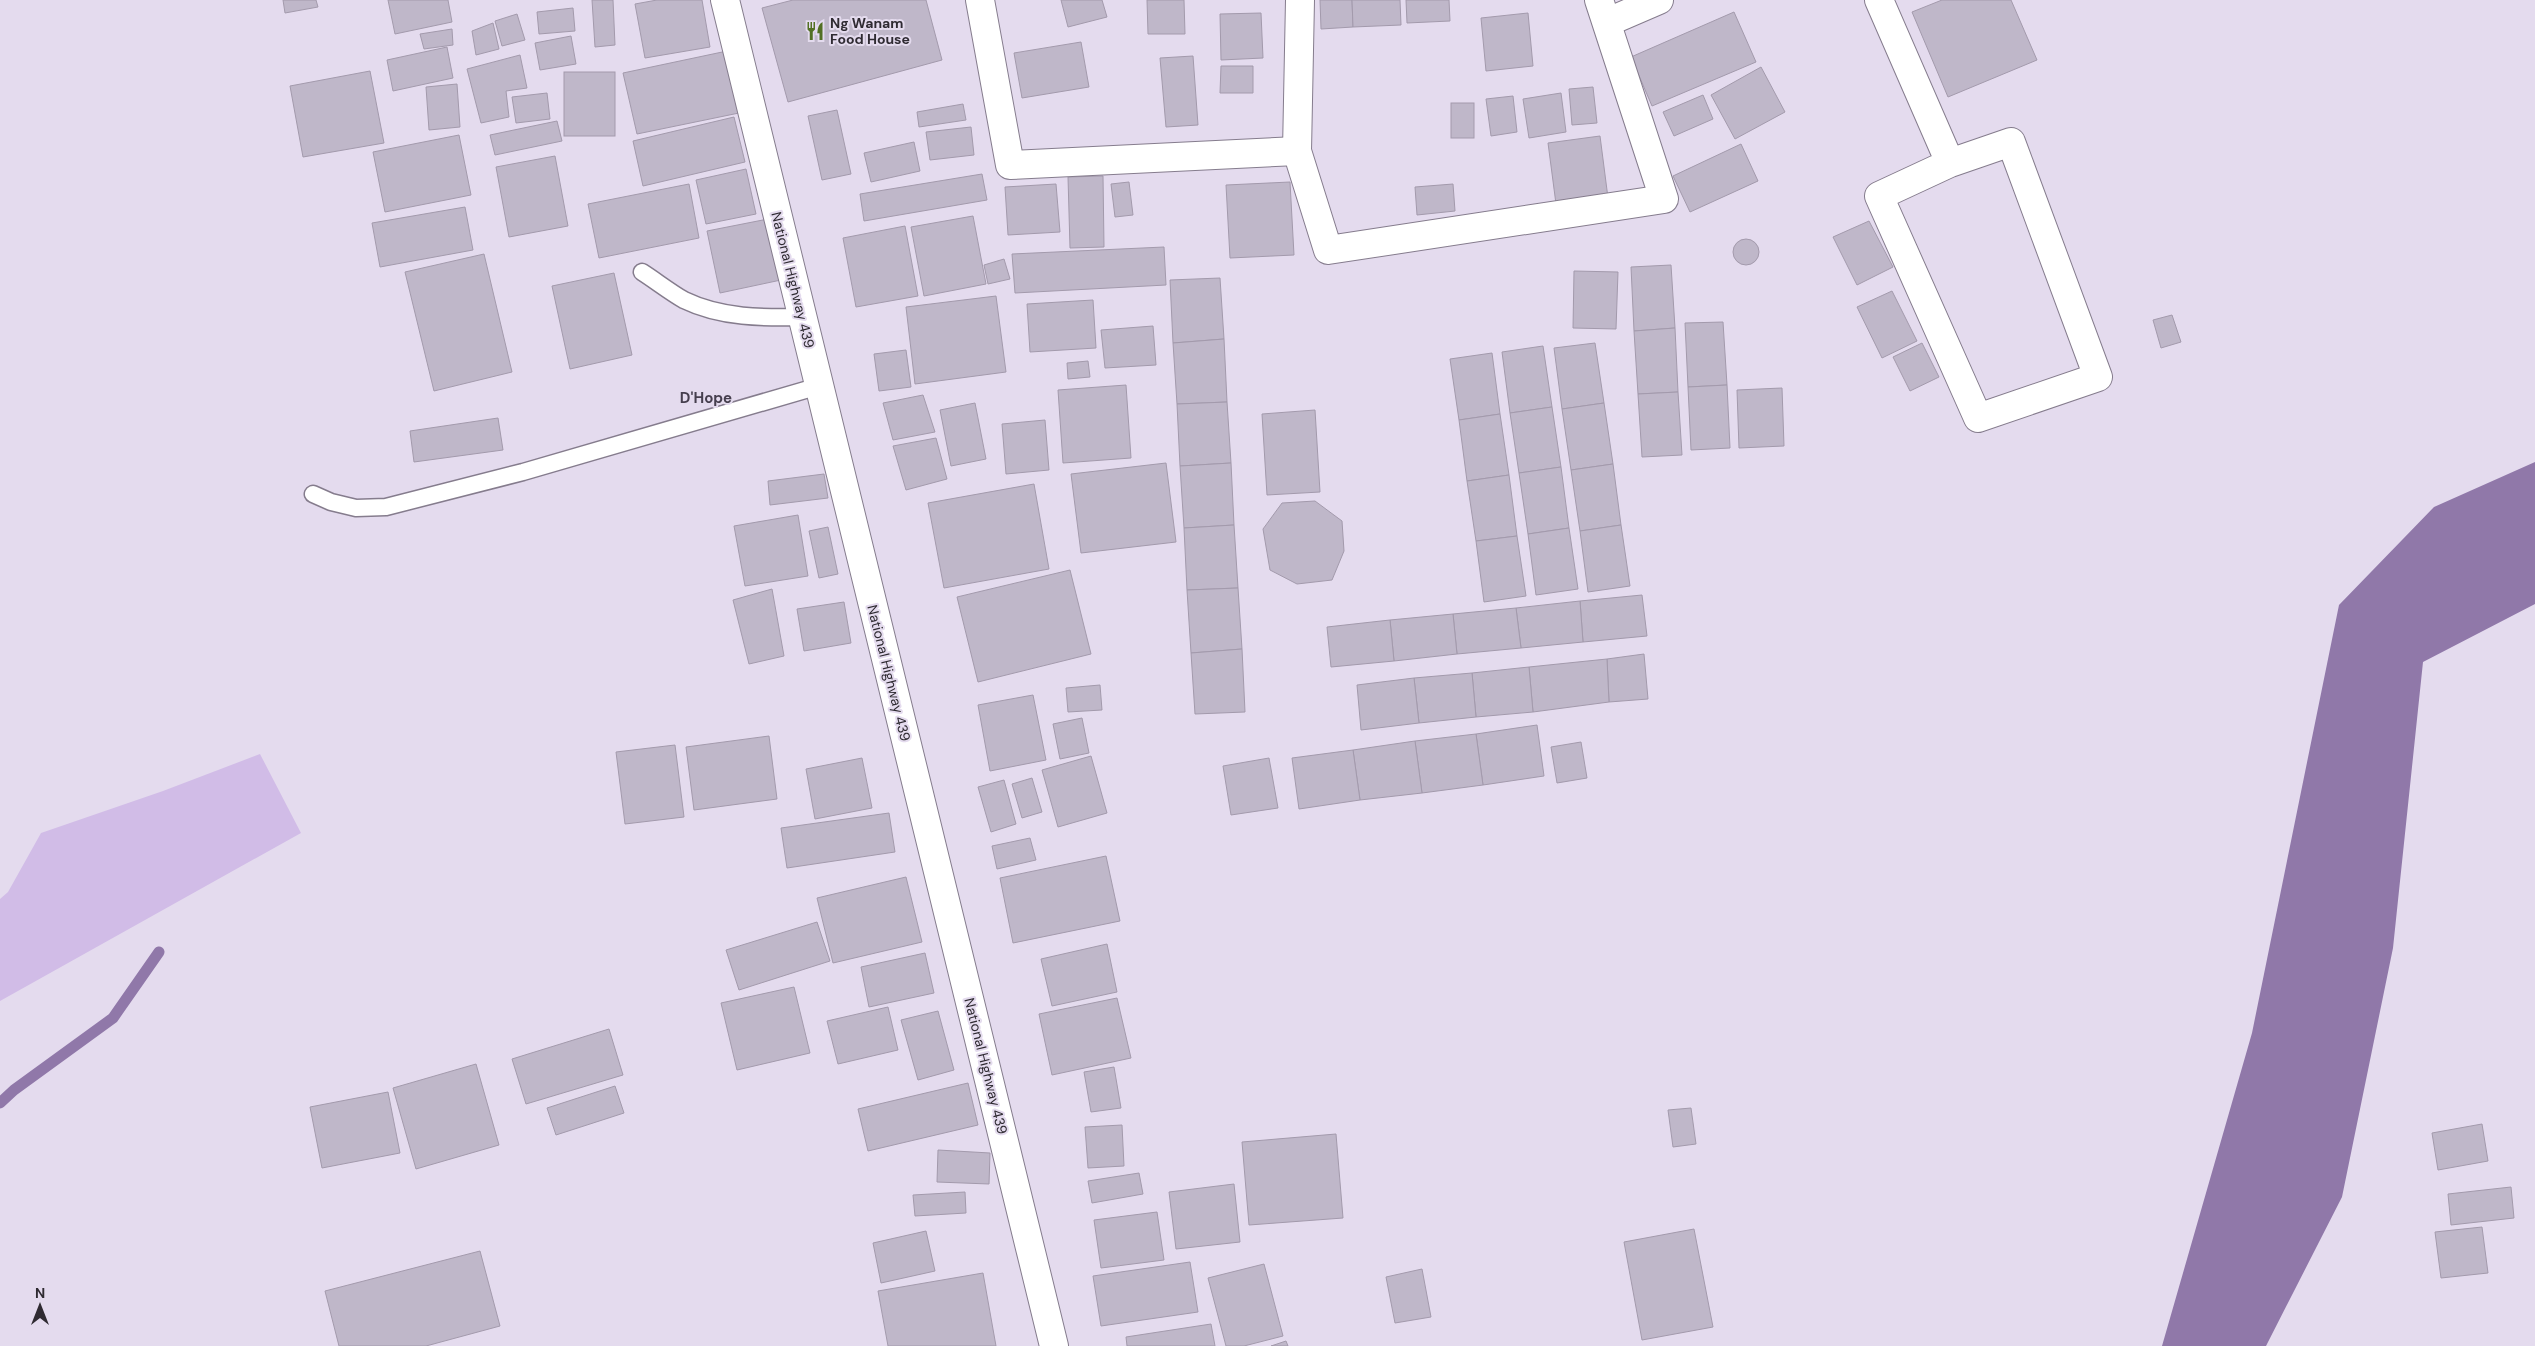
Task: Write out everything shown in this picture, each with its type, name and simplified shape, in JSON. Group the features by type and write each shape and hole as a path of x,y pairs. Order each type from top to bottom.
{"street":[{"name":"National Highway 439","path":"725,0 1054,1346"},
{"path":"980,0 1010,165 1297,151"},
{"path":"1300,0 1297,151 1328,250 1664,199 1604,11 1659,0"},
{"path":"1879,0 1950,164"},
{"path":"2011,142 2098,377 1978,418 1879,196 1950,164 2011,142"}],"lane":[{"path":"642,272 684,300 718,313 769,318 803,317"},
{"path":"313,494 331,502 356,508 386,507 523,472 819,386"}],"shaded area":[{"path":"2535,462 2535,604 2423,662 2393,948 2342,1197 2266,1346 2162,1346 2252,1033 2339,605 2434,507"},
{"path":"260,754 301,833 0,1001 0,899 8,892 41,833 163,791"}],"building":[{"path":"283,0 316,0 318,7 285,13"},
{"path":"388,0 448,0 452,22 395,34"},
{"path":"592,0 613,0 615,45 595,47"},
{"path":"657,0 702,0 710,47 645,58 635,4"},
{"path":"793,0 926,0 942,60 788,102 762,8"},
{"path":"1061,0 1102,0 1107,17 1068,27"},
{"path":"1147,0 1184,0 1185,34 1148,34"},
{"path":"1320,0 1352,0 1353,27 1321,29"},
{"path":"1352,0 1400,0 1401,25 1353,27"},
{"path":"1406,0 1449,0 1450,21 1407,23"},
{"path":"1942,0 2011,0 2037,60 1948,97 1912,12"},
{"path":"573,8 575,31 539,34 537,12"},
{"path":"1734,12 1756,62 1652,106 1631,57"},
{"path":"1261,13 1263,58 1221,60 1220,14"},
{"path":"1528,13 1533,66 1486,71 1481,18"},
{"path":"517,14 525,40 502,46 495,21"},
{"path":"493,23 499,49 476,55 472,31"},
{"path":"452,29 453,45 424,49 420,34"},
{"path":"571,36 576,64 540,70 535,43"},
{"path":"1081,42 1089,87 1022,98 1014,53"},
{"path":"447,47 453,78 393,91 387,60"},
{"path":"727,51 739,113 637,134 623,73"},
{"path":"520,55 527,88 506,91 509,117 481,123 467,69"},
{"path":"1193,56 1198,125 1166,127 1160,58"},
{"path":"1221,66 1253,66 1253,93 1220,93"},
{"path":"1761,67 1785,112 1735,139 1711,95"},
{"path":"370,71 384,143 303,157 290,86"},
{"path":"564,72 615,72 615,136 564,136"},
{"path":"457,84 460,127 429,130 426,87"},
{"path":"1593,87 1597,123 1572,125 1569,89"},
{"path":"547,93 550,119 516,123 512,97"},
{"path":"1561,93 1566,132 1529,138 1523,99"},
{"path":"1703,95 1713,119 1674,136 1663,112"},
{"path":"1513,96 1517,132 1491,136 1486,99"},
{"path":"1451,103 1474,103 1474,138 1451,138"},
{"path":"963,104 966,120 919,127 917,112"},
{"path":"837,110 851,174 822,180 808,116"},
{"path":"734,117 745,162 643,186 633,141"},
{"path":"557,121 562,141 495,155 490,135"},
{"path":"971,127 974,155 930,160 926,132"},
{"path":"459,135 471,195 385,212 373,152"},
{"path":"1600,136 1608,198 1556,204 1548,143"},
{"path":"914,142 920,171 871,182 864,153"},
{"path":"1741,144 1758,181 1690,212 1673,176"},
{"path":"555,156 568,226 509,237 496,167"},
{"path":"746,169 756,214 706,224 696,180"},
{"path":"982,174 987,200 864,221 860,194"},
{"path":"1103,176 1104,247 1070,248 1068,177"},
{"path":"1129,182 1133,215 1115,217 1111,184"},
{"path":"1290,182 1294,255 1230,258 1226,185"},
{"path":"689,184 699,238 599,258 588,204"},
{"path":"1056,184 1060,232 1008,235 1005,187"},
{"path":"1453,184 1455,211 1417,215 1415,187"},
{"path":"465,207 473,250 380,267 372,223"},
{"path":"973,216 986,284 924,296 911,227"},
{"path":"768,219 781,280 720,293 707,231"},
{"path":"1869,221 1893,267 1857,285 1833,237"},
{"path":"905,226 918,296 856,307 843,238"},
{"path":"1746,239 1755,243 1759,252 1755,261 1746,265 1737,261 1733,252 1737,243"},
{"path":"1164,247 1166,285 1015,293 1012,254"},
{"path":"484,254 512,372 434,391 405,272"},
{"path":"1004,259 1010,279 988,284 984,265"},
{"path":"1671,265 1675,328 1634,331 1631,267"},
{"path":"1574,271 1618,272 1616,329 1573,328"},
{"path":"614,273 632,355 570,369 552,286"},
{"path":"1220,278 1224,339 1173,343 1170,280"},
{"path":"1892,291 1917,341 1882,358 1857,307"},
{"path":"996,296 1006,372 915,384 906,307"},
{"path":"1093,300 1096,348 1030,352 1027,304"},
{"path":"2172,315 2181,342 2161,348 2153,320"},
{"path":"1723,322 1727,385 1688,387 1685,323"},
{"path":"1153,326 1156,365 1105,368 1101,330"},
{"path":"1675,328 1678,392 1638,394 1634,331"},
{"path":"1224,339 1227,402 1177,404 1173,343"},
{"path":"1595,343 1604,403 1562,409 1554,348"},
{"path":"1922,343 1939,377 1910,391 1893,357"},
{"path":"1543,346 1552,407 1510,413 1502,352"},
{"path":"906,350 911,387 879,391 874,354"},
{"path":"1492,353 1500,414 1459,420 1450,359"},
{"path":"1088,361 1090,377 1068,379 1067,363"},
{"path":"1126,385 1131,458 1063,463 1058,390"},
{"path":"1727,385 1730,448 1691,450 1688,387"},
{"path":"1782,388 1784,446 1739,448 1737,390"},
{"path":"1678,392 1682,455 1642,457 1638,394"},
{"path":"923,395 935,432 893,440 883,403"},
{"path":"1227,402 1231,463 1180,466 1177,404"},
{"path":"975,403 986,459 951,466 940,410"},
{"path":"1604,403 1613,464 1571,470 1562,409"},
{"path":"1552,407 1561,467 1519,473 1510,413"},
{"path":"1315,410 1320,492 1267,495 1262,414"},
{"path":"1500,414 1509,475 1467,481 1459,420"},
{"path":"498,418 503,450 414,462 410,431"},
{"path":"1045,420 1049,470 1006,474 1002,424"},
{"path":"936,438 947,479 906,490 893,446"},
{"path":"1166,463 1176,542 1081,553 1071,474"},
{"path":"1231,463 1234,525 1184,528 1180,466"},
{"path":"1613,464 1621,525 1580,531 1571,470"},
{"path":"1561,467 1569,528 1528,534 1519,473"},
{"path":"824,474 828,498 770,505 768,481"},
{"path":"1509,475 1517,536 1476,541 1467,481"},
{"path":"1034,484 1049,569 944,588 928,503"},
{"path":"1315,501 1342,521 1344,551 1332,580 1297,584 1270,570 1263,529 1282,503"},
{"path":"798,515 808,576 745,586 734,526"},
{"path":"1234,525 1238,588 1187,590 1184,528"},
{"path":"1621,525 1630,586 1588,592 1580,531"},
{"path":"828,527 838,574 819,578 809,531"},
{"path":"1569,528 1578,589 1536,595 1528,534"},
{"path":"1517,536 1526,596 1484,602 1476,541"},
{"path":"1070,570 1091,654 978,682 957,597"},
{"path":"1238,588 1242,649 1191,653 1187,590"},
{"path":"772,589 784,656 749,664 733,600"},
{"path":"1642,595 1647,636 1583,642 1580,601"},
{"path":"1580,601 1583,642 1521,648 1516,608"},
{"path":"844,602 851,643 804,651 797,609"},
{"path":"1516,608 1521,648 1457,654 1453,614"},
{"path":"1453,614 1457,654 1394,661 1390,620"},
{"path":"1390,620 1394,661 1331,667 1327,627"},
{"path":"1242,649 1245,712 1195,714 1191,653"},
{"path":"1644,654 1648,699 1609,702 1607,659"},
{"path":"1607,659 1609,702 1533,712 1529,667"},
{"path":"1529,667 1533,712 1476,717 1472,673"},
{"path":"1472,673 1476,717 1419,723 1414,678"},
{"path":"1414,678 1419,723 1361,730 1357,685"},
{"path":"1100,685 1102,710 1068,712 1066,688"},
{"path":"1033,695 1046,760 990,771 978,705"},
{"path":"1082,718 1089,753 1060,759 1053,724"},
{"path":"1537,725 1544,776 1483,785 1476,734"},
{"path":"1476,734 1483,785 1422,793 1415,741"},
{"path":"769,736 777,799 694,810 686,747"},
{"path":"1415,741 1422,793 1360,800 1353,750"},
{"path":"1581,742 1587,778 1557,783 1551,747"},
{"path":"675,745 684,817 625,824 616,752"},
{"path":"1353,750 1360,800 1299,809 1292,758"},
{"path":"1091,756 1107,813 1058,827 1042,770"},
{"path":"862,758 872,808 815,819 806,769"},
{"path":"1269,758 1278,808 1231,815 1223,766"},
{"path":"1032,778 1042,812 1022,818 1012,784"},
{"path":"1004,780 1016,824 991,832 978,787"},
{"path":"889,813 895,852 787,868 781,828"},
{"path":"1030,838 1036,860 997,869 992,846"},
{"path":"1106,856 1120,921 1013,943 1000,878"},
{"path":"906,877 922,942 833,963 817,898"},
{"path":"817,922 830,961 739,990 726,950"},
{"path":"1107,944 1117,992 1052,1006 1041,959"},
{"path":"925,953 934,993 869,1007 861,967"},
{"path":"794,987 810,1053 737,1070 721,1003"},
{"path":"1117,998 1131,1058 1052,1075 1039,1014"},
{"path":"888,1007 898,1050 838,1064 827,1021"},
{"path":"938,1011 954,1070 918,1080 901,1020"},
{"path":"609,1029 623,1075 526,1104 512,1059"},
{"path":"476,1064 499,1145 416,1169 393,1088"},
{"path":"1114,1067 1121,1108 1091,1112 1084,1072"},
{"path":"968,1083 978,1125 868,1151 858,1109"},
{"path":"615,1086 624,1113 556,1135 547,1108"},
{"path":"388,1092 400,1153 322,1168 310,1107"},
{"path":"1691,1108 1696,1144 1673,1147 1668,1110"},
{"path":"2482,1124 2488,1161 2438,1170 2432,1133"},
{"path":"1122,1125 1124,1166 1088,1168 1085,1127"},
{"path":"1336,1134 1343,1218 1249,1225 1242,1142"},
{"path":"938,1150 990,1153 989,1184 937,1182"},
{"path":"1139,1173 1143,1194 1092,1203 1088,1181"},
{"path":"1234,1184 1240,1242 1176,1249 1169,1192"},
{"path":"2511,1187 2514,1218 2451,1225 2448,1194"},
{"path":"965,1192 966,1213 915,1216 913,1195"},
{"path":"1157,1212 1164,1260 1101,1268 1094,1220"},
{"path":"2482,1227 2488,1273 2441,1278 2435,1232"},
{"path":"1694,1229 1713,1327 1642,1340 1624,1242"},
{"path":"926,1231 935,1271 881,1283 873,1243"},
{"path":"480,1251 500,1326 426,1346 339,1346 325,1291"},
{"path":"1190,1262 1198,1312 1101,1326 1093,1276"},
{"path":"1264,1264 1283,1336 1244,1346 1226,1346 1208,1278"},
{"path":"1422,1269 1431,1317 1395,1323 1386,1277"},
{"path":"983,1273 996,1346 888,1346 878,1291"},
{"path":"1211,1324 1215,1346 1127,1346 1126,1337"},
{"path":"1286,1341 1288,1346 1271,1346"}],"waterway":[{"path":"0,1103 14,1090 113,1018 159,952"}],"place":[{"name":"Ng Wanam Food House","path":"815,31"}],"district":[{"name":"D'Hope","path":"706,398"}]}
